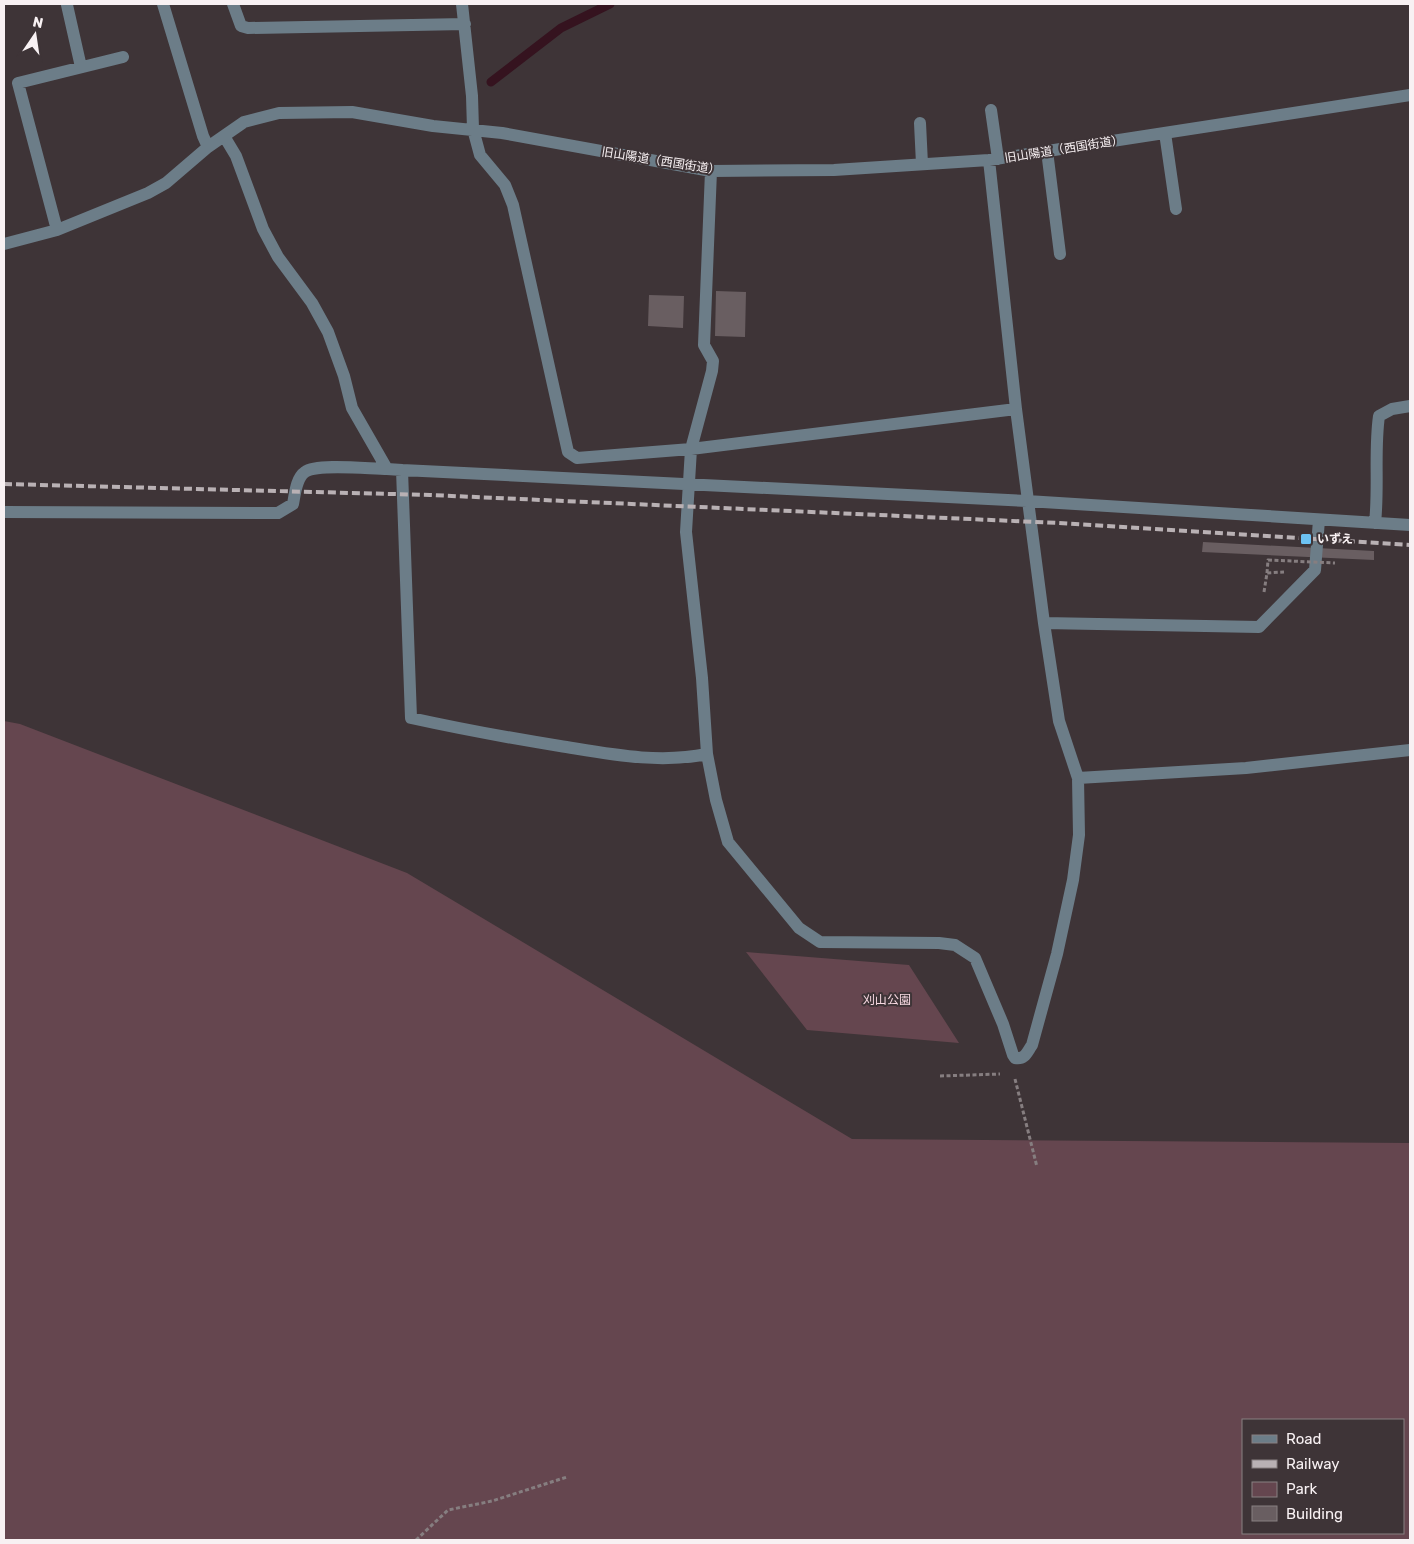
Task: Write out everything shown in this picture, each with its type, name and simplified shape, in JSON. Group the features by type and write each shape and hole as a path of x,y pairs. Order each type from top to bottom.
{"street":[{"path":"163,4 208,147"},
{"path":"233,4 241,26 248,28 464,24"},
{"path":"462,4 472,96 473,129 480,155 505,185 513,205 568,452 577,458 691,449 1016,409"},
{"path":"68,5 81,67"},
{"path":"57,230 18,83 123,57"},
{"name":"旧山陽道（西国街道）","path":"4,244 57,230 148,193 166,183 208,147 244,122 279,113 314,111 352,112 432,126 473,129 711,171 834,170 993,160 1410,95"},
{"path":"711,171 704,345 713,361 691,449 687,485 686,532 689,577 702,678 708,754 716,800 728,842 799,928 820,942 939,943 955,945 974,958 1016,1058 1025,1057 1032,1045 1057,954 1073,880 1078,844 1078,778 1059,721 1027,501 1016,409 993,160 991,110"},
{"path":"920,123 922,164"},
{"path":"1165,133 1176,209"},
{"path":"224,136 236,156 263,229 278,258 312,303 328,332 344,376 352,408 387,469"},
{"path":"1047,152 1060,254"},
{"path":"1375,523 1378,495 1378,428 1380,416 1392,409 1410,406"},
{"path":"4,512 278,513 293,504 298,482 305,472 319,468 387,469 1027,501 1410,525"},
{"path":"402,470 411,718 483,734 623,757 680,759 708,754"},
{"path":"1044,623 1259,627 1315,570 1319,520"},
{"path":"1078,778 1246,768 1410,750"}],"path":[{"path":"1267,573 1268,560 1334,563"},
{"path":"1016,1058 1014,1073 1037,1167"},
{"path":"940,1076 1014,1073"},
{"path":"416,1540 448,1510 492,1501 567,1477"}],"green space":[{"path":"4,721 20,724 407,873 852,1139 1410,1143 1410,1540 4,1540"},
{"name":"刈山公園","path":"746,952 909,965 959,1043 807,1030"}],"building":[{"path":"716,291 746,292 745,337 715,336"},
{"path":"649,295 684,296 683,328 648,326"},
{"path":"1203,542 1374,551 1374,560 1202,552"}],"waterway":[{"path":"491,82 561,28 610,4"}],"railway":[{"path":"4,484 430,495 1059,523 1410,545"}],"place":[{"name":"いずえ","path":"1306,539"}]}
